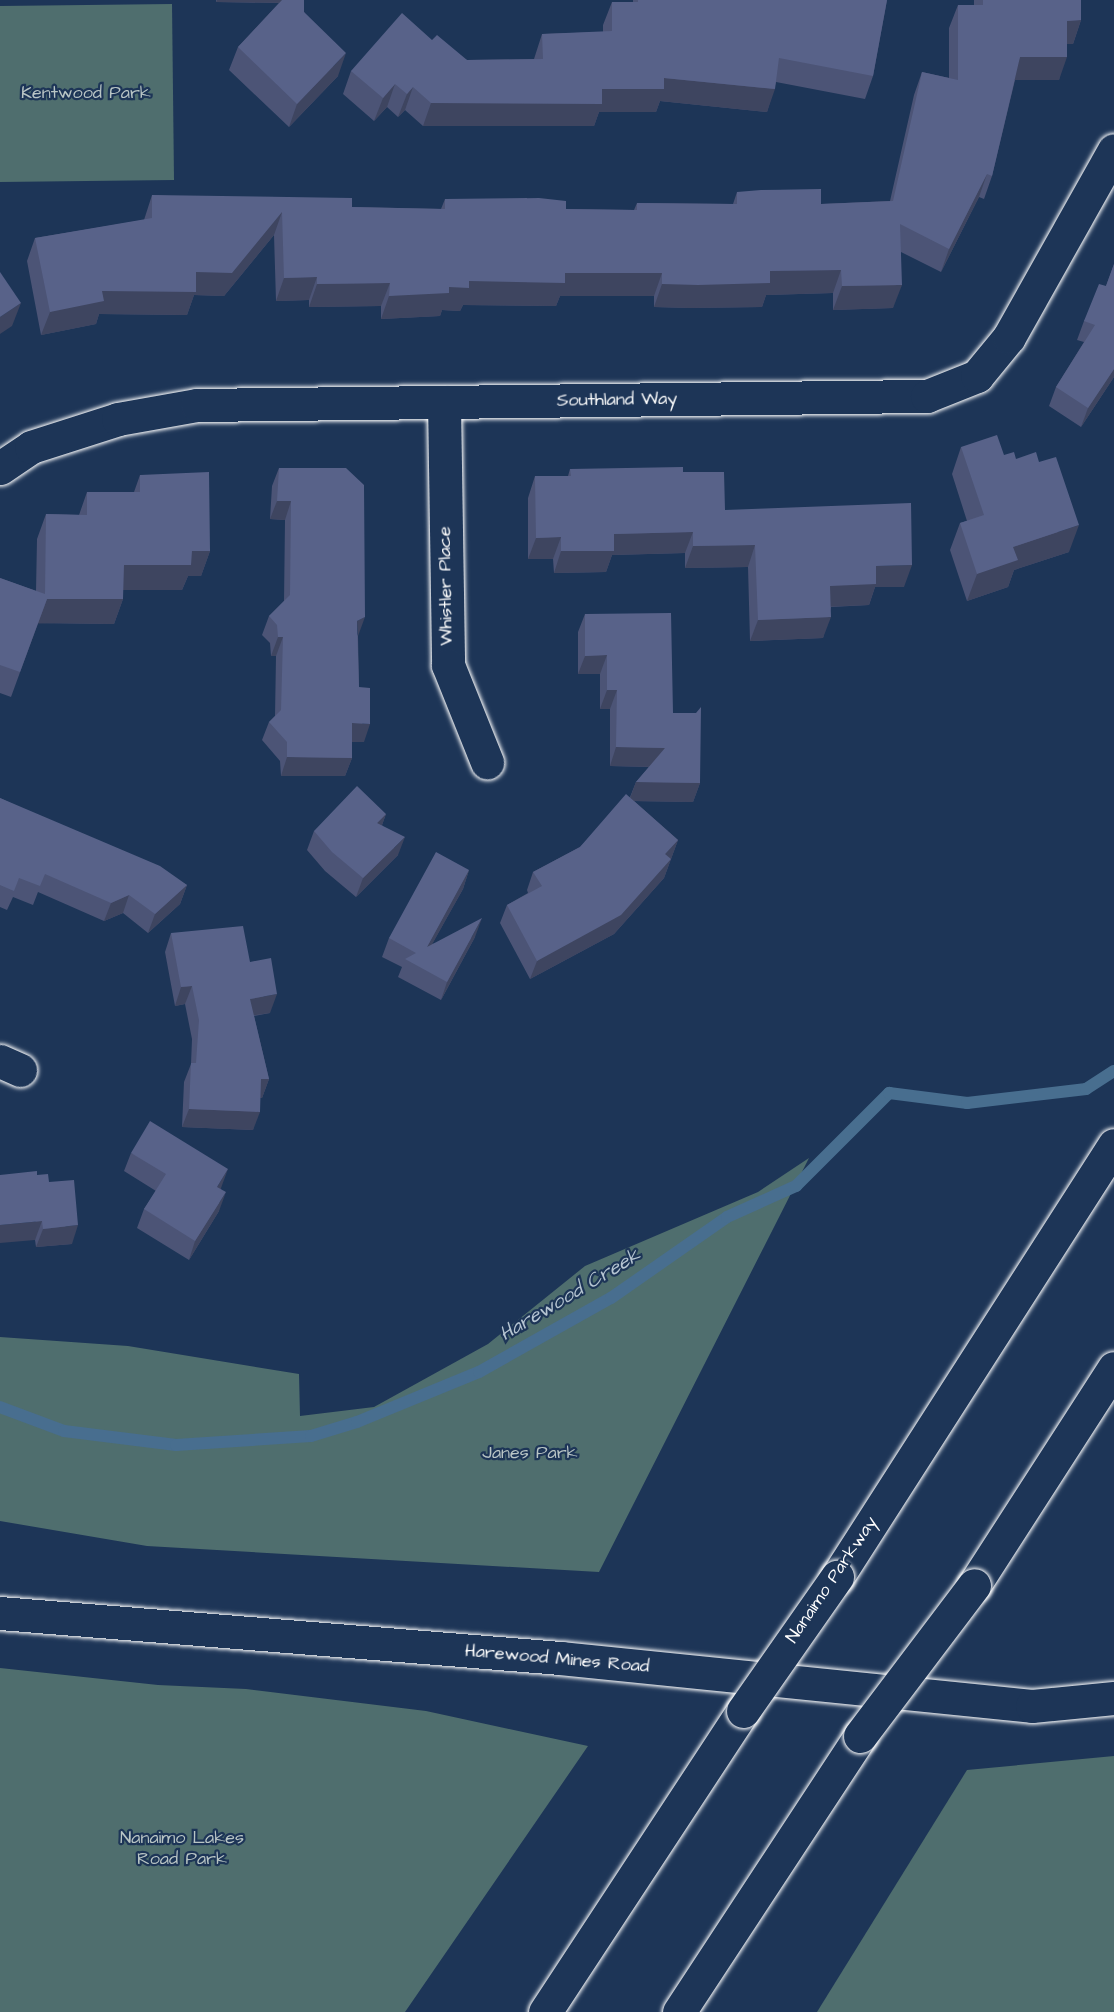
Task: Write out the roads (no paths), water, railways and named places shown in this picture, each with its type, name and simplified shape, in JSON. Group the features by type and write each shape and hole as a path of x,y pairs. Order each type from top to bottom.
{"main road":[{"name":"Southland Way","path":"0,468 31,447 118,419 197,405 927,396 977,376 1009,337 1114,150"},
{"name":"Whistler Place","path":"444,402 448,665 487,762"},
{"name":"Nanaimo Parkway","path":"545,2012 743,1711 837,1577 1114,1145"},
{"path":"679,2012 860,1736 974,1585 1114,1368"},
{"name":"Harewood Mines Road","path":"0,1613 560,1658 1032,1706 1114,1698"}],"waterway":[{"name":"Harewood Creek","path":"0,1407 64,1431 176,1445 311,1436 357,1422 479,1372 611,1298 727,1217 796,1186 889,1093 967,1103 1086,1089 1114,1071"}],"park label":[{"name":"Kentwood Park","path":"86,93"},
{"name":"Janes Park","path":"530,1453"},
{"name":"Nanaimo Lakes Road Park","path":"182,1849"}]}
